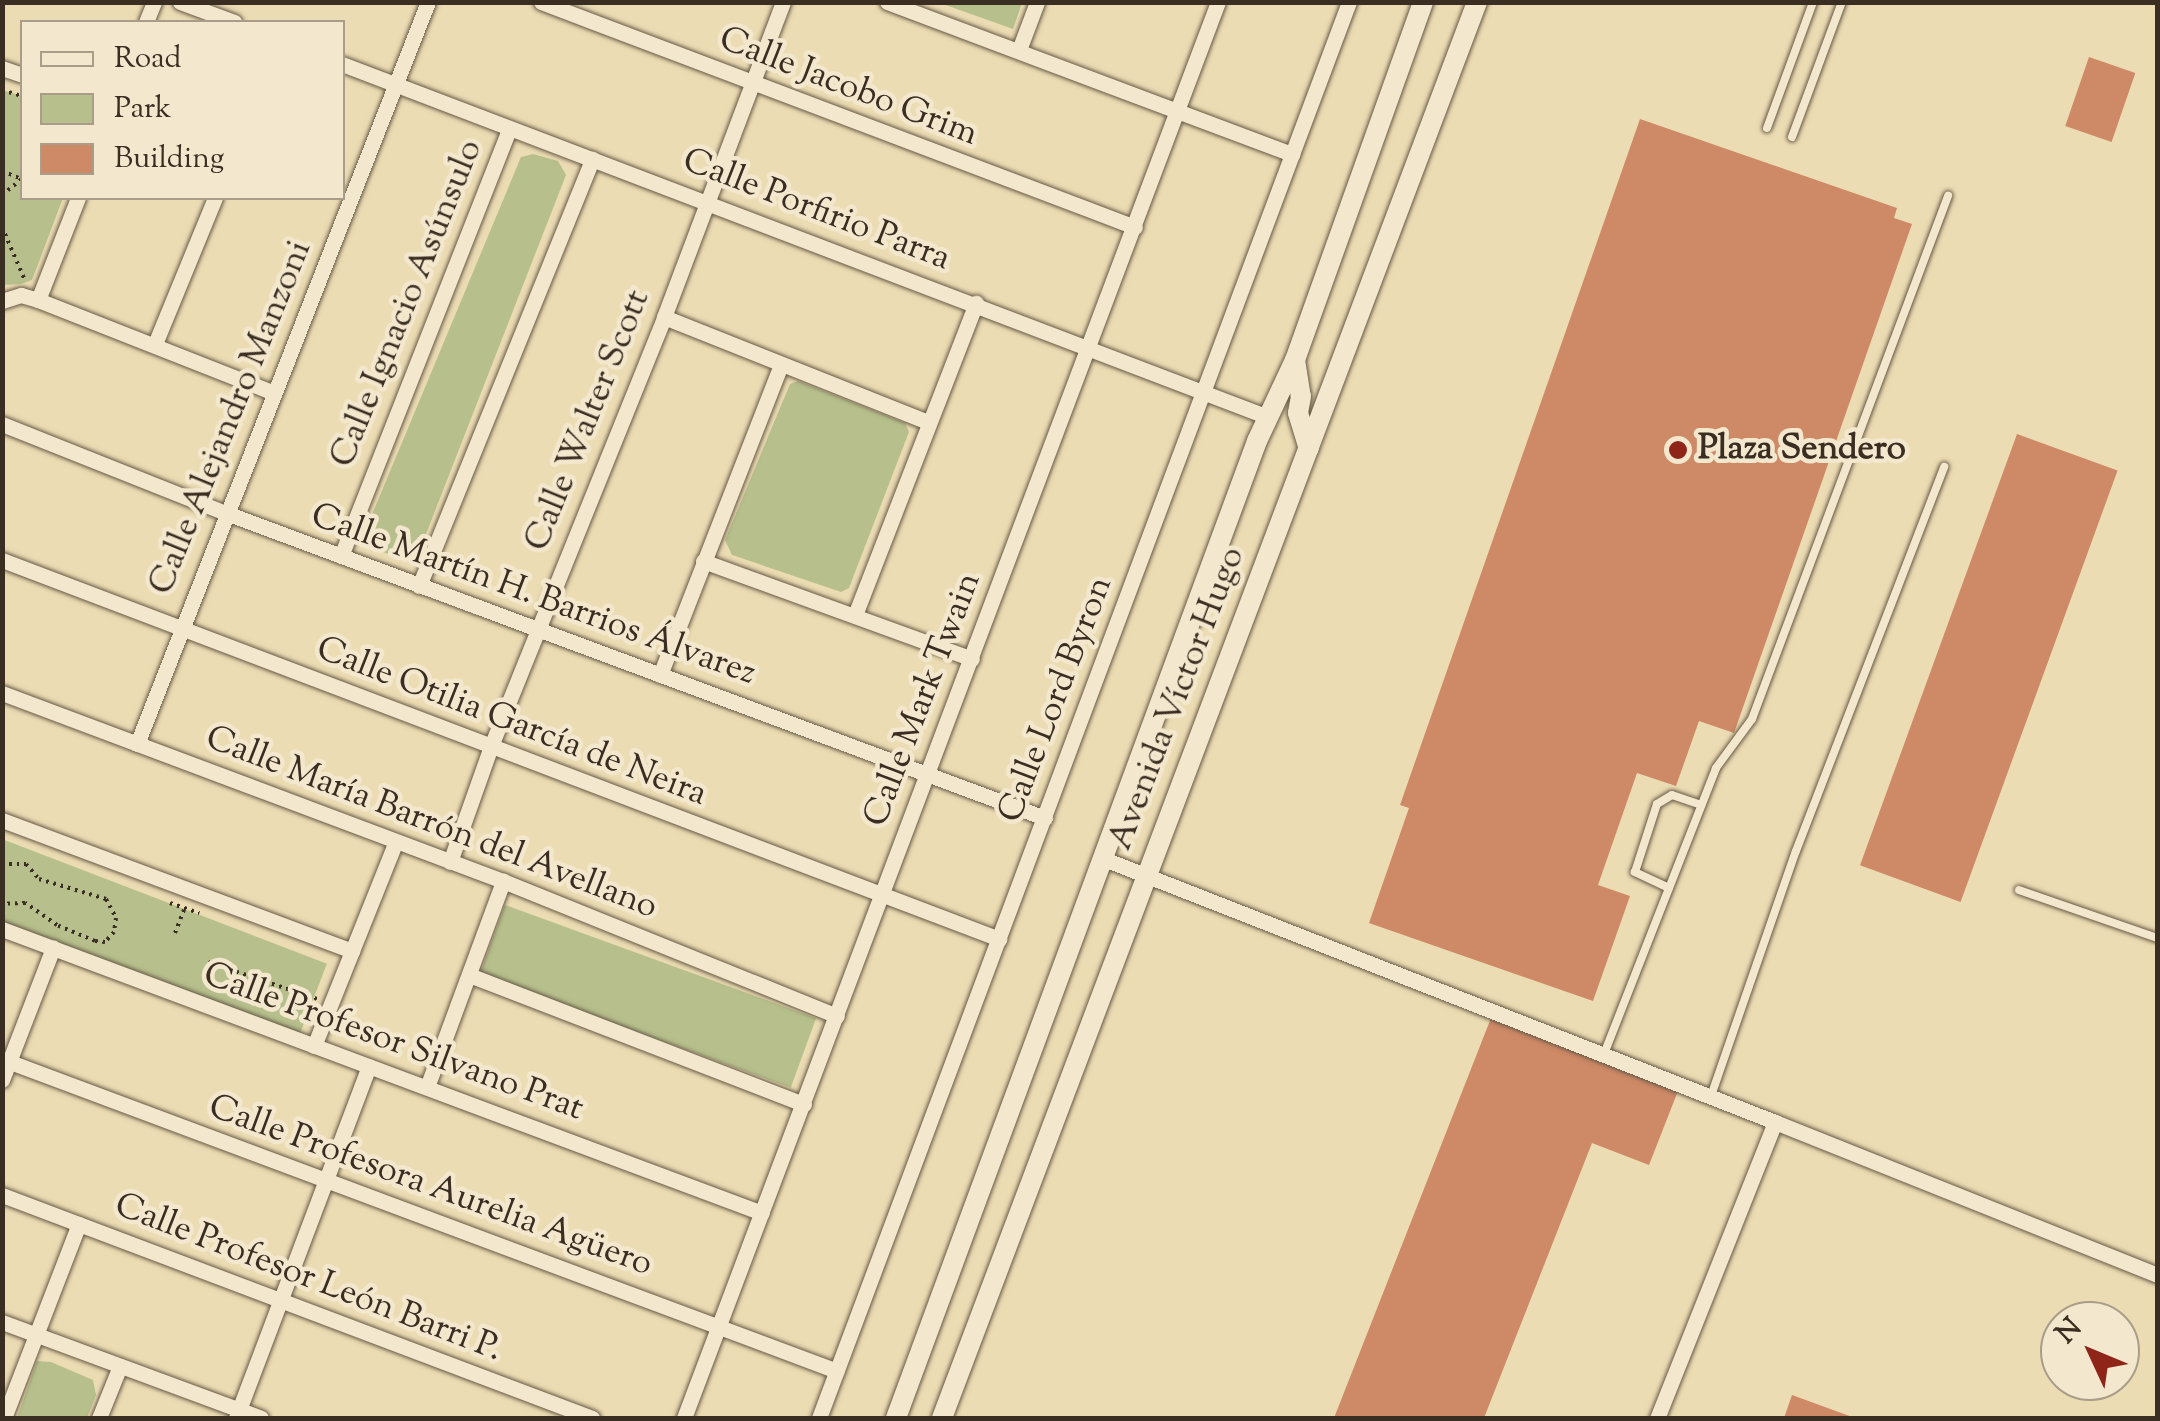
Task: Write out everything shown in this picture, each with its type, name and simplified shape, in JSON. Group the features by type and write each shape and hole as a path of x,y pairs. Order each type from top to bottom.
{"street":[{"path":"180,2 229,20"},
{"name":"Calle Alejandro Manzoni","path":"138,744 428,2"},
{"name":"Calle Jacobo Grim","path":"541,2 1135,227"},
{"name":"Calle Walter Scott","path":"450,862 490,746 664,317 784,2"},
{"path":"887,2 1292,154"},
{"path":"1019,50 1037,2"},
{"name":"Calle Mark Twain","path":"684,1418 1218,2"},
{"name":"Calle Lord Byron","path":"819,1418 1350,2"},
{"name":"Avenida Víctor Hugo","path":"896,1418 1268,416 1294,360 1423,2"},
{"name":"Avenida Víctor Hugo","path":"942,1418 1472,7"},
{"name":"Calle Porfirio Parra","path":"345,65 1268,416"},
{"name":"Calle Ignacio Asúnsulo","path":"340,556 509,129"},
{"path":"420,586 592,160"},
{"path":"38,300 77,200"},
{"path":"155,344 214,200"},
{"path":"2,301 21,295 38,300 274,392"},
{"path":"855,615 976,303"},
{"path":"664,317 928,422"},
{"path":"1294,360 1301,396 1298,413 1309,448"},
{"path":"660,675 781,365"},
{"name":"Calle Martín H. Barrios Álvarez","path":"2,424 226,513 1045,818"},
{"name":"Calle Otilia García de Neira","path":"2,560 999,939"},
{"path":"704,561 972,659"},
{"name":"Calle María Barrón del Avellano","path":"2,693 504,881 837,1016"},
{"path":"2,820 352,951"},
{"path":"314,1046 395,843"},
{"path":"1104,859 2158,1275"},
{"path":"426,1087 504,881"},
{"name":"Calle Profesor Silvano Prat","path":"2,929 762,1213"},
{"path":"2,1080 6,1060 53,948"},
{"path":"468,974 804,1104"},
{"name":"Calle Profesora Aurelia Agüero","path":"6,1060 837,1371"},
{"path":"237,1414 369,1066"},
{"path":"1657,1418 1775,1122"},
{"name":"Calle Profesor León Barri P.","path":"2,1195 280,1300 562,1413 592,1418"},
{"path":"4,1418 78,1224"},
{"path":"2,1322 237,1414 261,1418"},
{"path":"99,1418 120,1366"}],"lane":[{"path":"1767,128 1812,2"},
{"path":"1792,137 1842,2"},
{"path":"1604,1054 1723,755 1752,720 1948,196"},
{"path":"1711,1096 1796,852 1944,467"},
{"path":"1669,888 1634,872 1658,804 1672,795 1701,806"},
{"path":"2019,890 2158,938"}],"path":[{"path":"2,227 26,282"},
{"path":"2,864 26,864 39,878 106,900 116,918 114,932 105,942 96,941 57,926 25,903 2,904"},
{"path":"166,901 202,914"},
{"path":"175,933 184,908"},
{"path":"208,962 316,999 320,986"}],"green space":[{"path":"940,3 1022,3 1013,29"},
{"path":"2,90 20,95 20,200 62,200 32,280 3,285"},
{"path":"533,154 558,161 566,175 419,552 407,560 371,548 366,529 521,157"},
{"path":"798,381 905,423 909,432 849,588 841,592 732,555 725,540 790,384"},
{"path":"2,839 327,964 299,1037 2,924"},
{"path":"505,905 816,1018 791,1088 480,975"},
{"path":"37,1361 51,1362 93,1380 96,1395 87,1418 17,1418"}],"building":[{"path":"2089,57 2135,73 2112,142 2065,126"},
{"name":"Plaza Sendero","path":"1640,119 1897,208 1894,218 1912,224 1734,733 1699,721 1676,786 1637,773 1598,885 1630,896 1593,1001 1369,923 1409,808 1400,805"},
{"path":"2017,434 2118,471 1961,902 1860,865"},
{"path":"1491,1018 1678,1091 1649,1165 1592,1143 1484,1418 1334,1418"},
{"path":"1792,1395 1855,1418 1784,1418"}],"place":[{"name":"Plaza Sendero","path":"1678,450"}]}
